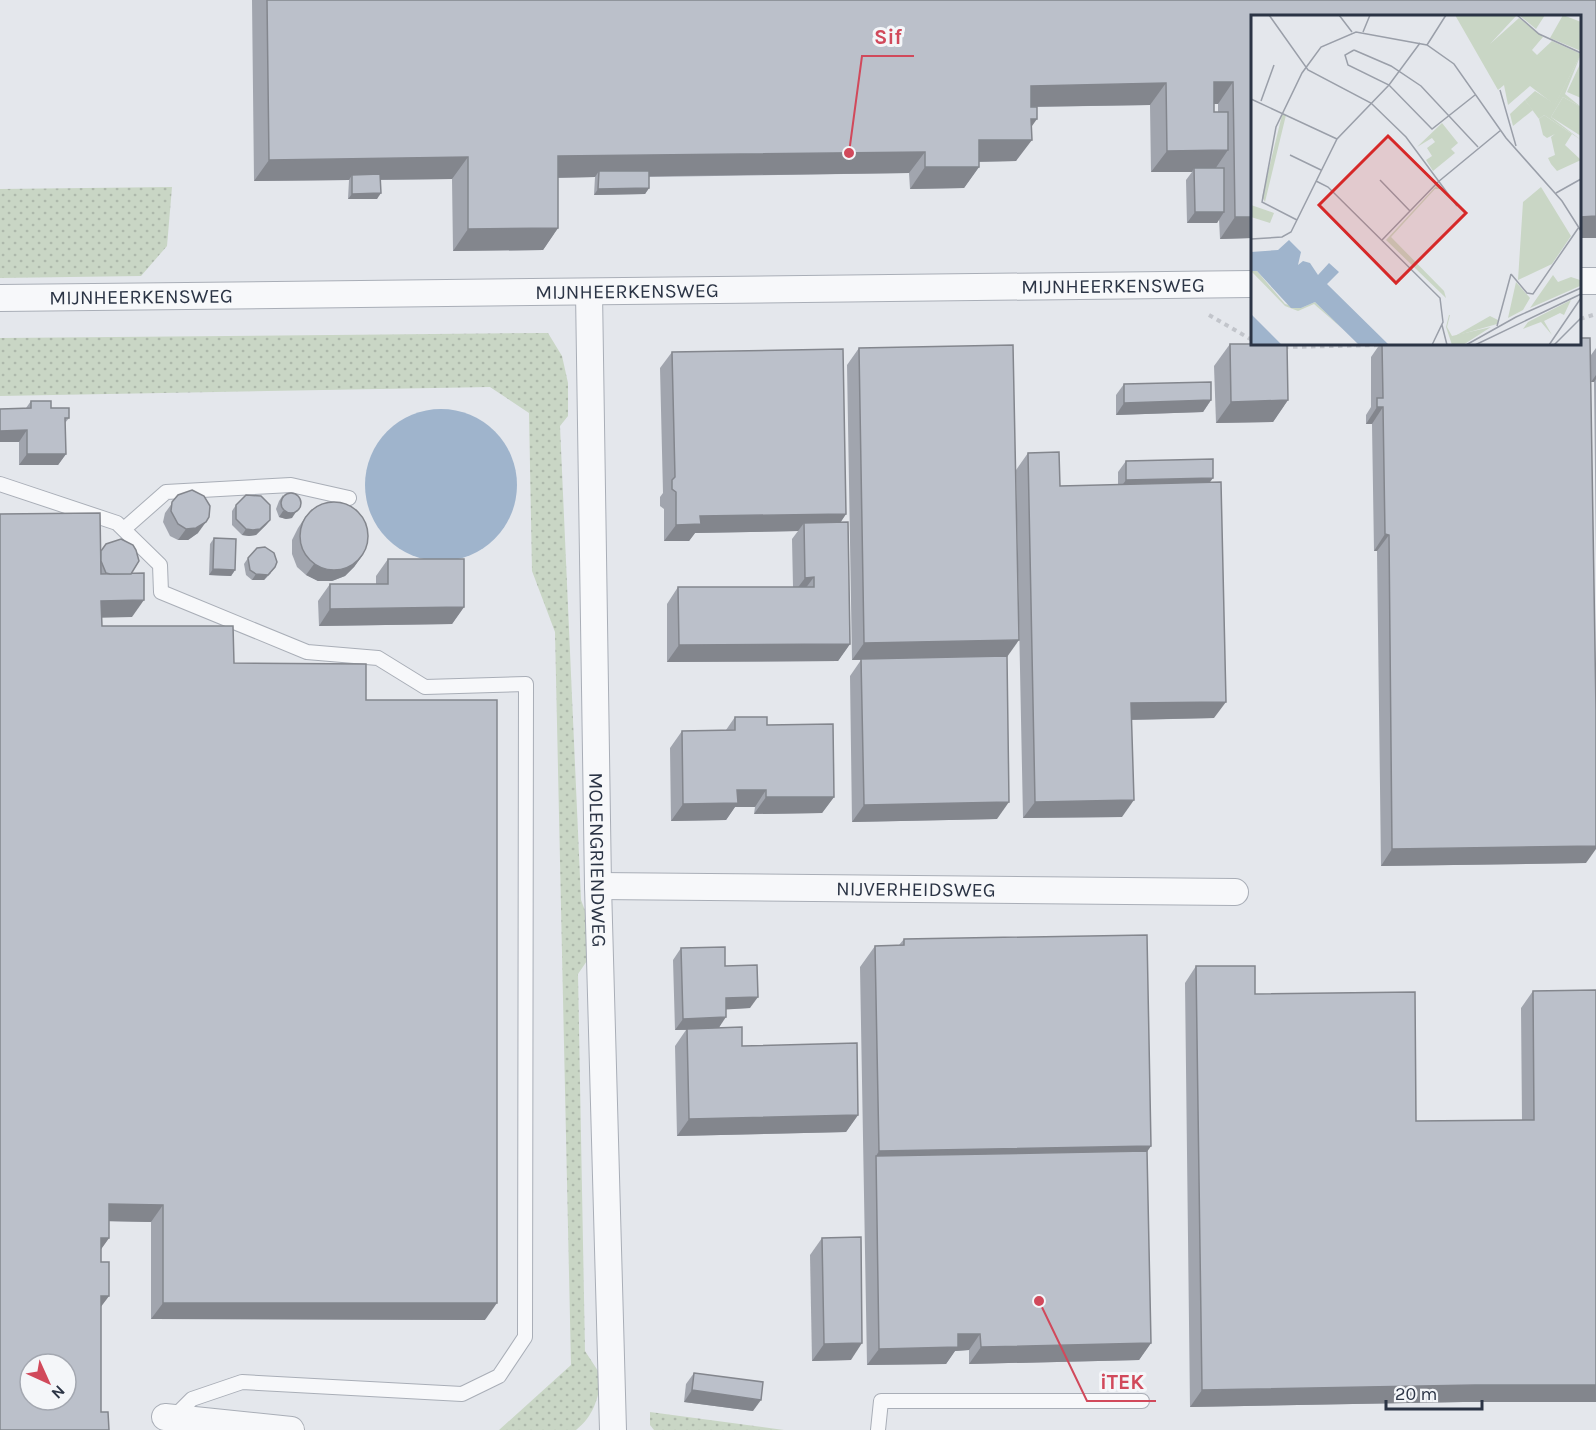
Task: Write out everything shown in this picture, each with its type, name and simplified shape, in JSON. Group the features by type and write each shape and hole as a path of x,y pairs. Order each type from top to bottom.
{"street":[{"path":"1581,281 1596,280"},
{"name":"MIJNHEERKENSWEG","path":"0,298 1251,284"},
{"name":"MOLENGRIENDWEG","path":"589,292 598,886 613,1430"},
{"name":"NIJVERHEIDSWEG","path":"598,886 1235,892"},
{"path":"170,1422 291,1430"}],"lane":[{"path":"0,484 117,523 160,564 162,592 307,652 378,658 425,687 526,684 525,1336 499,1376 462,1394 242,1382 192,1399 170,1422"},
{"path":"124,530 166,492 291,485 349,498"},
{"path":"878,1430 881,1401 1142,1401"}],"path":[{"path":"1581,320 1596,314"},
{"path":"1275,347 1389,345"}],"green space":[{"path":"172,187 167,246 141,276 0,278 0,189"},
{"path":"548,333 562,356 568,383 568,416 560,426 581,900 589,921 591,955 578,974 585,1351 602,1377 591,1413 576,1430 499,1430 571,1365 555,632 532,571 529,413 490,387 0,396 0,338"},
{"path":"650,1412 784,1430 654,1430 650,1425"}],"water":[{"path":"441,409 470,414 495,431 512,456 517,485 512,514 495,539 470,556 441,561 412,556 387,539 370,514 365,485 370,456 387,431 412,414"}],"building":[{"path":"267,0 1596,0 1596,216 1581,217 1581,15 1251,15 1251,217 1235,217 1233,82 1214,82 1214,112 1228,112 1228,150 1167,151 1166,83 1031,86 1031,107 1037,107 1037,119 1031,119 1032,140 979,140 979,167 925,167 925,152 558,156 558,228 468,229 468,157 269,160"},
{"path":"1194,168 1224,168 1224,212 1195,212"},
{"path":"599,171 649,171 649,188 598,189"},
{"path":"380,174 381,193 352,194 352,175"},
{"path":"1581,338 1590,338 1596,846 1392,849 1389,535 1385,534 1383,407 1377,407 1377,398 1383,398 1382,345 1581,345"},
{"path":"1230,344 1287,345 1288,400 1231,402"},
{"path":"1013,345 1019,640 864,643 859,348"},
{"path":"843,349 846,514 700,516 701,524 676,525 676,492 672,489 672,480 675,477 672,352"},
{"path":"1211,382 1211,400 1124,403 1124,384"},
{"path":"31,401 51,401 51,408 69,408 69,418 65,418 66,454 27,454 27,430 0,431 0,409 31,408"},
{"path":"1059,452 1060,486 1221,482 1226,702 1131,703 1134,800 1035,802 1028,453"},
{"path":"1213,459 1213,478 1126,480 1126,461"},
{"path":"192,490 204,496 210,506 209,517 206,522 196,528 186,529 178,524 171,511 172,502 178,495"},
{"path":"291,493 298,496 301,503 298,510 291,513 284,510 281,503 284,496"},
{"path":"246,495 261,496 270,505 270,520 260,529 246,529 236,519 236,505"},
{"path":"334,502 347,505 358,512 365,523 368,536 365,549 358,560 347,567 334,570 321,567 310,560 303,549 300,536 303,523 310,512 321,505"},
{"path":"100,513 101,574 144,573 144,600 101,601 102,626 233,626 234,663 366,664 366,700 497,700 497,1303 163,1303 163,1205 109,1204 109,1238 101,1238 101,1262 109,1262 109,1296 101,1296 101,1412 108,1412 109,1430 0,1430 0,514"},
{"path":"848,522 850,644 679,645 678,587 814,587 814,577 805,578 804,523"},
{"path":"214,538 236,539 235,570 213,569"},
{"path":"121,539 133,545 139,561 131,574 106,573 101,561 101,551 106,544"},
{"path":"265,547 274,553 277,562 268,575 256,574 250,570 248,558 257,548"},
{"path":"388,559 464,559 464,607 330,609 330,584 388,584"},
{"path":"1007,656 1009,802 864,805 861,659"},
{"path":"735,717 767,717 767,725 833,724 834,797 766,797 766,790 737,790 738,803 683,804 682,731 735,730"},
{"path":"1147,935 1151,1146 879,1151 875,946 904,945 904,939"},
{"path":"725,947 725,966 757,965 758,997 726,998 726,1017 683,1019 681,948"},
{"path":"1196,966 1255,966 1255,994 1415,992 1416,1121 1534,1120 1533,991 1596,990 1596,1385 1202,1390"},
{"path":"742,1027 742,1046 857,1043 858,1115 689,1119 687,1029"},
{"path":"1147,1151 1151,1343 981,1347 980,1334 958,1334 958,1347 879,1349 876,1156"},
{"path":"861,1237 862,1343 824,1344 822,1238"},
{"path":"694,1373 763,1382 761,1400 692,1390"}],"place":[{"name":"Sif","path":"849,153"},
{"name":"iTEK","path":"1039,1301"}]}
